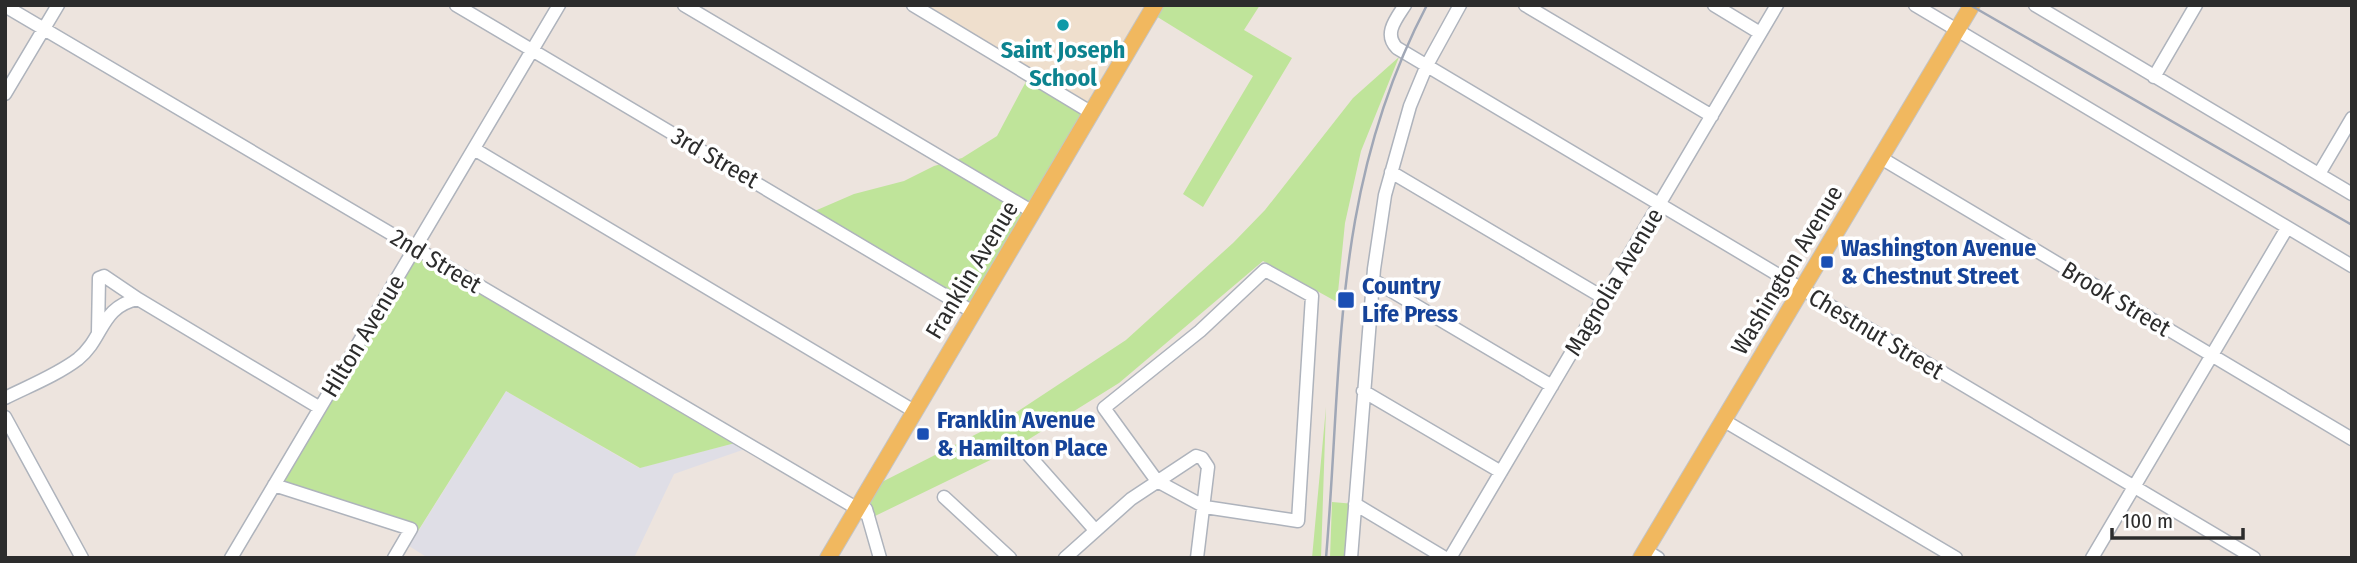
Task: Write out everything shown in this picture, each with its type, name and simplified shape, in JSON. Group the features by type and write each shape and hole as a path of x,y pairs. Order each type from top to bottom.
{"main road":[{"name":"Franklin Avenue","path":"828,558 862,508 914,411 1156,5"},
{"name":"Washington Avenue","path":"1648,555 1800,289 1972,5"}],"street":[{"path":"5,94 58,5"},
{"name":"3rd Street","path":"456,5 973,312"},
{"name":"Hilton Avenue","path":"231,558 559,5"},
{"path":"684,5 1033,212"},
{"path":"913,5 1092,113"},
{"name":"Chestnut Street","path":"1405,5 1391,28 1391,40 1398,48 2254,558"},
{"path":"1351,558 1373,280 1391,172 1408,113 1427,65 1460,5"},
{"path":"1525,5 1712,116"},
{"path":"1714,5 1760,33"},
{"name":"Magnolia Avenue","path":"1448,558 1777,5"},
{"path":"1915,5 2352,266"},
{"path":"2035,5 2352,194"},
{"path":"2154,77 2196,5"},
{"name":"2nd Street","path":"5,6 414,249 862,508"},
{"path":"2319,174 2352,118"},
{"path":"474,149 914,411"},
{"name":"Brook Street","path":"1881,158 2352,439"},
{"path":"1391,172 1604,299"},
{"path":"2092,558 2287,228"},
{"path":"1265,270 1312,296 1298,520 1205,507 1157,481 1104,408 1200,331 1265,270"},
{"path":"98,332 99,278 104,276 320,408"},
{"path":"1373,280 1552,386"},
{"path":"5,398 76,360 110,313 122,303 138,299"},
{"path":"1363,391 1501,472"},
{"path":"5,417 9,431 82,558"},
{"path":"1723,420 1956,558"},
{"path":"1026,452 1095,530"},
{"path":"1065,558 1095,530 1193,456 1199,457 1208,467 1197,558"},
{"path":"274,485 411,529 394,558"},
{"path":"944,497 1010,558"},
{"path":"1355,504 1448,558"},
{"path":"862,508 880,558"}],"shaded area":[{"path":"927,5 1144,5 1152,10 1095,111 924,11"},
{"path":"506,391 639,468 739,442 748,448 674,474 634,558 428,558 409,546"}],"green space":[{"path":"1155,5 1260,5 1244,30 1292,58 1203,207 1183,194 1253,76 1151,13"},
{"path":"1399,57 1361,151 1345,223 1337,302 1263,261 1119,383 1013,449 873,517 858,510 872,487 1006,419 1126,340 1233,243 1265,210 1353,98"},
{"path":"1030,74 1095,111 975,312 810,213 854,194 904,181 934,166 962,158 997,136"},
{"path":"416,250 739,442 640,468 506,391 418,531 274,486"},
{"path":"1326,407 1321,558 1312,558"},
{"path":"1332,502 1355,504 1351,558 1330,558"}],"railway":[{"path":"1326,558 1340,344 1357,208 1373,141 1396,73 1427,5"},
{"path":"1970,5 2352,225"}],"place":[{"name":"Saint Joseph School","path":"1063,25"},
{"name":"Washington Avenue & Chestnut Street","path":"1827,262"},
{"name":"Country Life Press","path":"1346,300"},
{"name":"Franklin Avenue & Hamilton Place","path":"923,434"}]}
